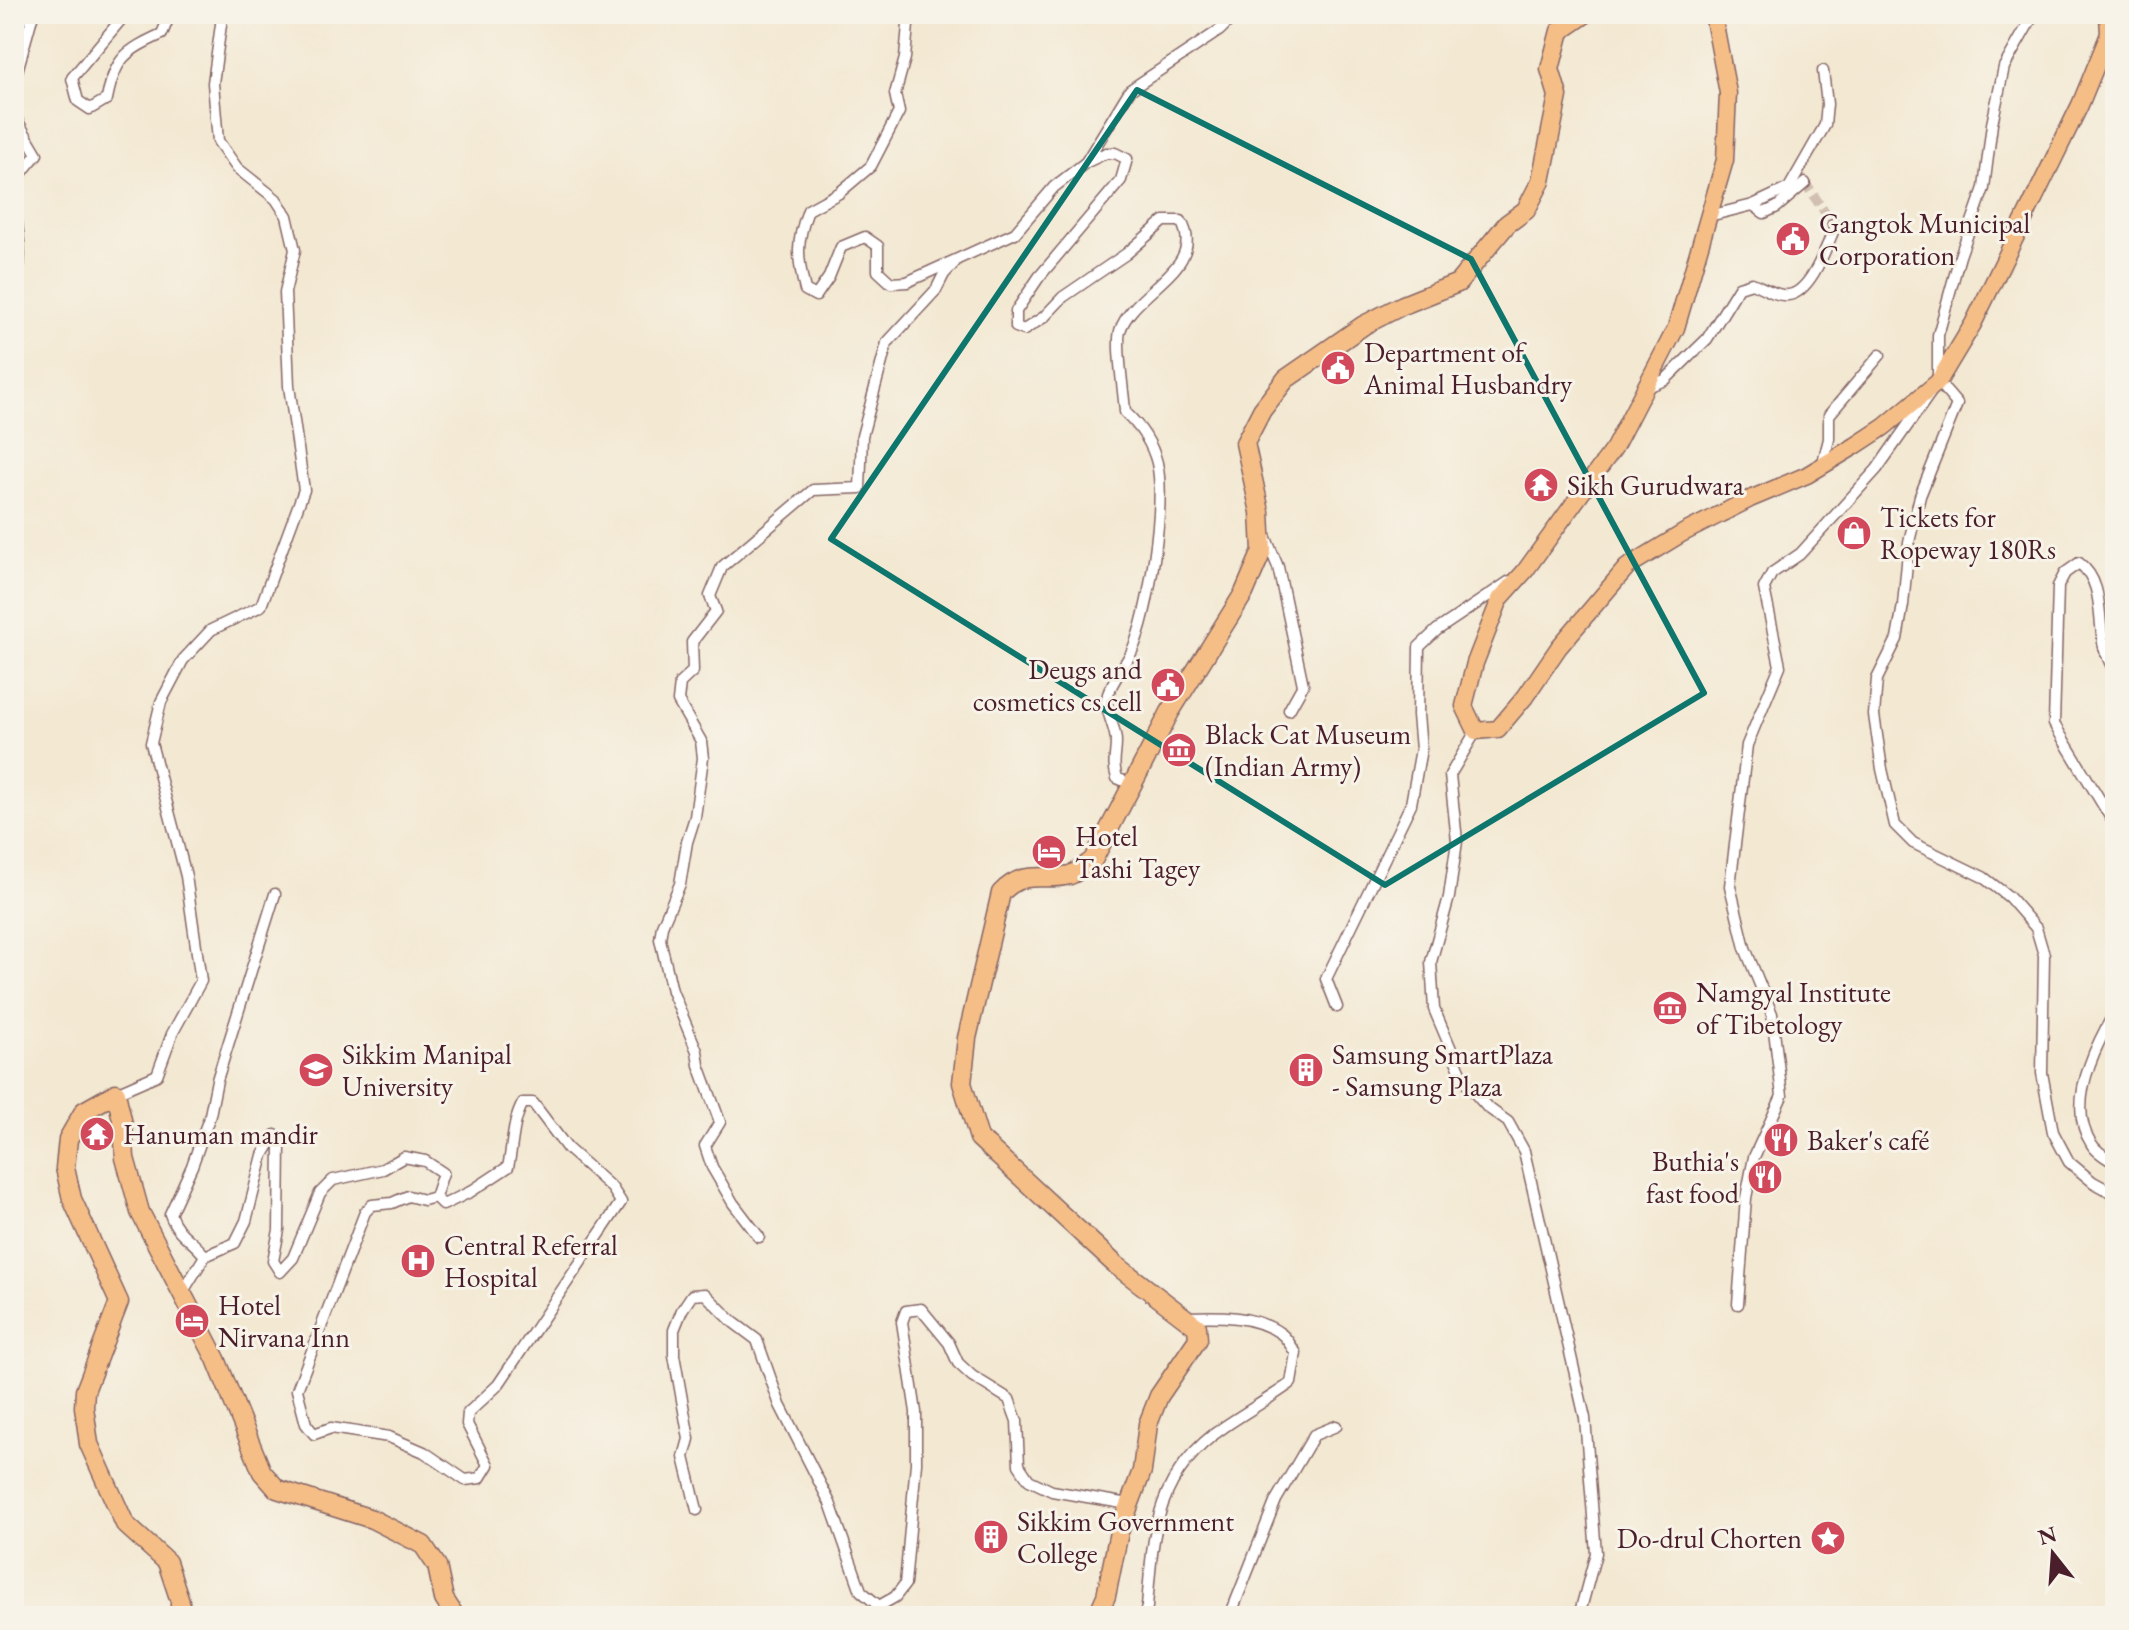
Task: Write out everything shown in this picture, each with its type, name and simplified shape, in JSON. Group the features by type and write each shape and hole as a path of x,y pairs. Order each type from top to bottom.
{"highway":[{"path":"1097,1616 1106,1596 1119,1532 1142,1471 1148,1424 1159,1396 1198,1339 1197,1327 1116,1265 979,1138 962,1083 967,1038 1001,893 1013,881 1033,876 1073,874 1093,860 1170,712 1244,593 1262,551 1261,525 1245,443 1262,410 1286,379 1364,325 1458,283 1507,224 1526,210 1541,181 1558,96 1550,69 1560,31 1585,14"},
{"path":"180,1616 180,1601 167,1562 125,1524 109,1493 89,1444 84,1407 85,1391 119,1302 72,1199 65,1168 68,1139 84,1111 116,1093 123,1124 125,1158 140,1212 216,1359 262,1472 277,1489 372,1519 423,1545 437,1566 444,1599 455,1616"}],"main road":[{"path":"1713,14 1728,93 1725,160 1676,328 1614,448 1525,571 1500,599 1475,663 1464,706 1476,731 1498,729 1525,697 1559,647 1627,567 1683,533 1822,466 1884,427 1938,382 1973,324 2080,105 2109,34 2108,14"}],"street":[{"path":"14,82 33,14"},
{"path":"123,14 72,78 78,101 90,109 107,99 119,60 134,47 162,34 170,14"},
{"path":"116,1093 157,1075 172,1034 201,981 186,876 151,743 161,702 183,660 211,630 261,606 304,490 289,386 285,292 295,250 287,216 276,199 237,168 218,141 213,83 220,14"},
{"path":"909,14 905,58 895,94 899,112 871,166 839,193 808,210 797,239 805,290 816,296 829,277 841,247 865,237 878,246 878,271 891,283 907,282 1015,233 1054,187 1085,163 1106,153 1115,153 1127,159 1121,180 1039,277 1016,311 1016,327 1024,330 1044,317 1063,297 1126,254 1164,221 1181,221 1188,233 1185,253 1168,277 1141,298 1127,315 1119,334 1125,412 1140,426 1151,448 1157,463 1160,498 1150,583 1143,614 1132,650 1107,696 1109,721 1116,740 1112,762 1117,778 1131,784"},
{"path":"1085,163 1130,90 1220,30 1236,14"},
{"path":"1738,1304 1746,1198 1754,1157 1782,1096 1772,1014 1745,948 1730,886 1747,745 1780,666 1764,588 1772,573 1800,554 1877,469 1938,382 1938,335 1960,256 1984,188 1992,124 2004,67 2034,14"},
{"path":"1709,216 1753,205 1789,188 1825,125 1827,104 1823,71"},
{"path":"14,115 37,154 18,179 16,222 19,254 14,282"},
{"path":"1753,205 1764,213 1777,207 1805,183"},
{"path":"1645,388 1665,380 1707,339 1739,287 1752,283 1786,296 1796,293 1810,280 1835,227 1833,224"},
{"path":"759,1237 733,1203 712,1167 705,1146 720,1122 699,1065 697,1051 672,991 660,939 662,926 680,884 695,817 703,758 701,741 678,701 680,683 693,671 692,642 716,611 710,596 722,567 813,490 860,488 862,436 887,343 936,290 944,274 959,258"},
{"path":"1822,466 1829,439 1829,415 1880,355"},
{"path":"1938,382 1957,404 1920,496 1909,542 1897,639 1877,679 1874,715 1882,769 1895,825 1913,843 1983,877 2009,897 2036,928 2044,955 2042,1073 2053,1132 2069,1162 2093,1182 2115,1194"},
{"path":"1261,525 1278,567 1303,685 1289,710"},
{"path":"2115,672 2103,645 2096,590 2089,570 2079,563 2065,573 2058,586 2054,724 2115,825"},
{"path":"1337,1007 1326,979 1411,804 1421,749 1419,647 1437,630 1525,571"},
{"path":"1476,731 1450,775 1457,841 1449,897 1431,962 1434,1009 1465,1082 1487,1107 1508,1122 1524,1151 1585,1418 1596,1553 1579,1616"},
{"path":"205,1256 196,1244 176,1231 170,1214 192,1166 210,1115 217,1080 275,894"},
{"path":"2115,1012 2102,1035 2083,1084 2083,1117 2090,1142 2115,1163"},
{"path":"523,1103 533,1103 567,1148 612,1188 621,1202 498,1385 468,1413 467,1424 488,1465 480,1478 465,1480 424,1452 389,1437 331,1428 314,1434 306,1424 297,1390 365,1212 372,1205 392,1203 408,1196 424,1200 435,1197 443,1205 470,1192 508,1167 516,1116 523,1103"},
{"path":"182,1293 205,1256 235,1243 246,1221 263,1155 275,1135 280,1144 279,1230 273,1261 280,1272 293,1258 320,1193 333,1180 383,1169 404,1157 425,1161 443,1173 435,1197"},
{"path":"697,1510 684,1457 689,1439 674,1355 674,1330 692,1295 705,1294 733,1322 757,1340 780,1405 830,1503 861,1591 879,1606 895,1597 905,1584 916,1463 916,1412 902,1322 906,1311 921,1309 949,1343 958,1363 972,1376 1009,1399 1017,1421 1019,1465 1029,1480 1052,1491 1128,1504"},
{"path":"1144,1616 1152,1539 1166,1491 1188,1456 1222,1428 1291,1383 1296,1353 1282,1334 1253,1321 1229,1317 1185,1317"},
{"path":"1230,1616 1276,1500 1314,1435 1336,1426"}],"highlighted area":[{"path":"1137,90 1471,259 1704,693 1385,885 831,539"}],"tunnel":[{"path":"1805,183 1833,224"}],"place":[{"name":"Gangtok Municipal Corporation","path":"1793,239"},
{"name":"Department of Animal Husbandry","path":"1338,368"},
{"name":"Sikh Gurudwara","path":"1541,485"},
{"name":"Tickets for Ropeway 180Rs","path":"1854,533"},
{"name":"Deugs and cosmetics cs cell","path":"1168,685"},
{"name":"Black Cat Museum (Indian Army)","path":"1179,750"},
{"name":"Hotel Tashi Tagey","path":"1049,852"},
{"name":"Namgyal Institute of Tibetology","path":"1670,1008"},
{"name":"Sikkim Manipal University","path":"316,1070"},
{"name":"Samsung SmartPlaza - Samsung Plaza","path":"1306,1070"},
{"name":"Hanuman mandir","path":"97,1134"},
{"name":"Baker's café","path":"1781,1140"},
{"name":"Buthia's fast food","path":"1765,1177"},
{"name":"Central Referral Hospital","path":"418,1261"},
{"name":"Hotel Nirvana Inn","path":"192,1321"},
{"name":"Sikkim Government College","path":"991,1537"},
{"name":"Do-drul Chorten","path":"1828,1538"}]}
